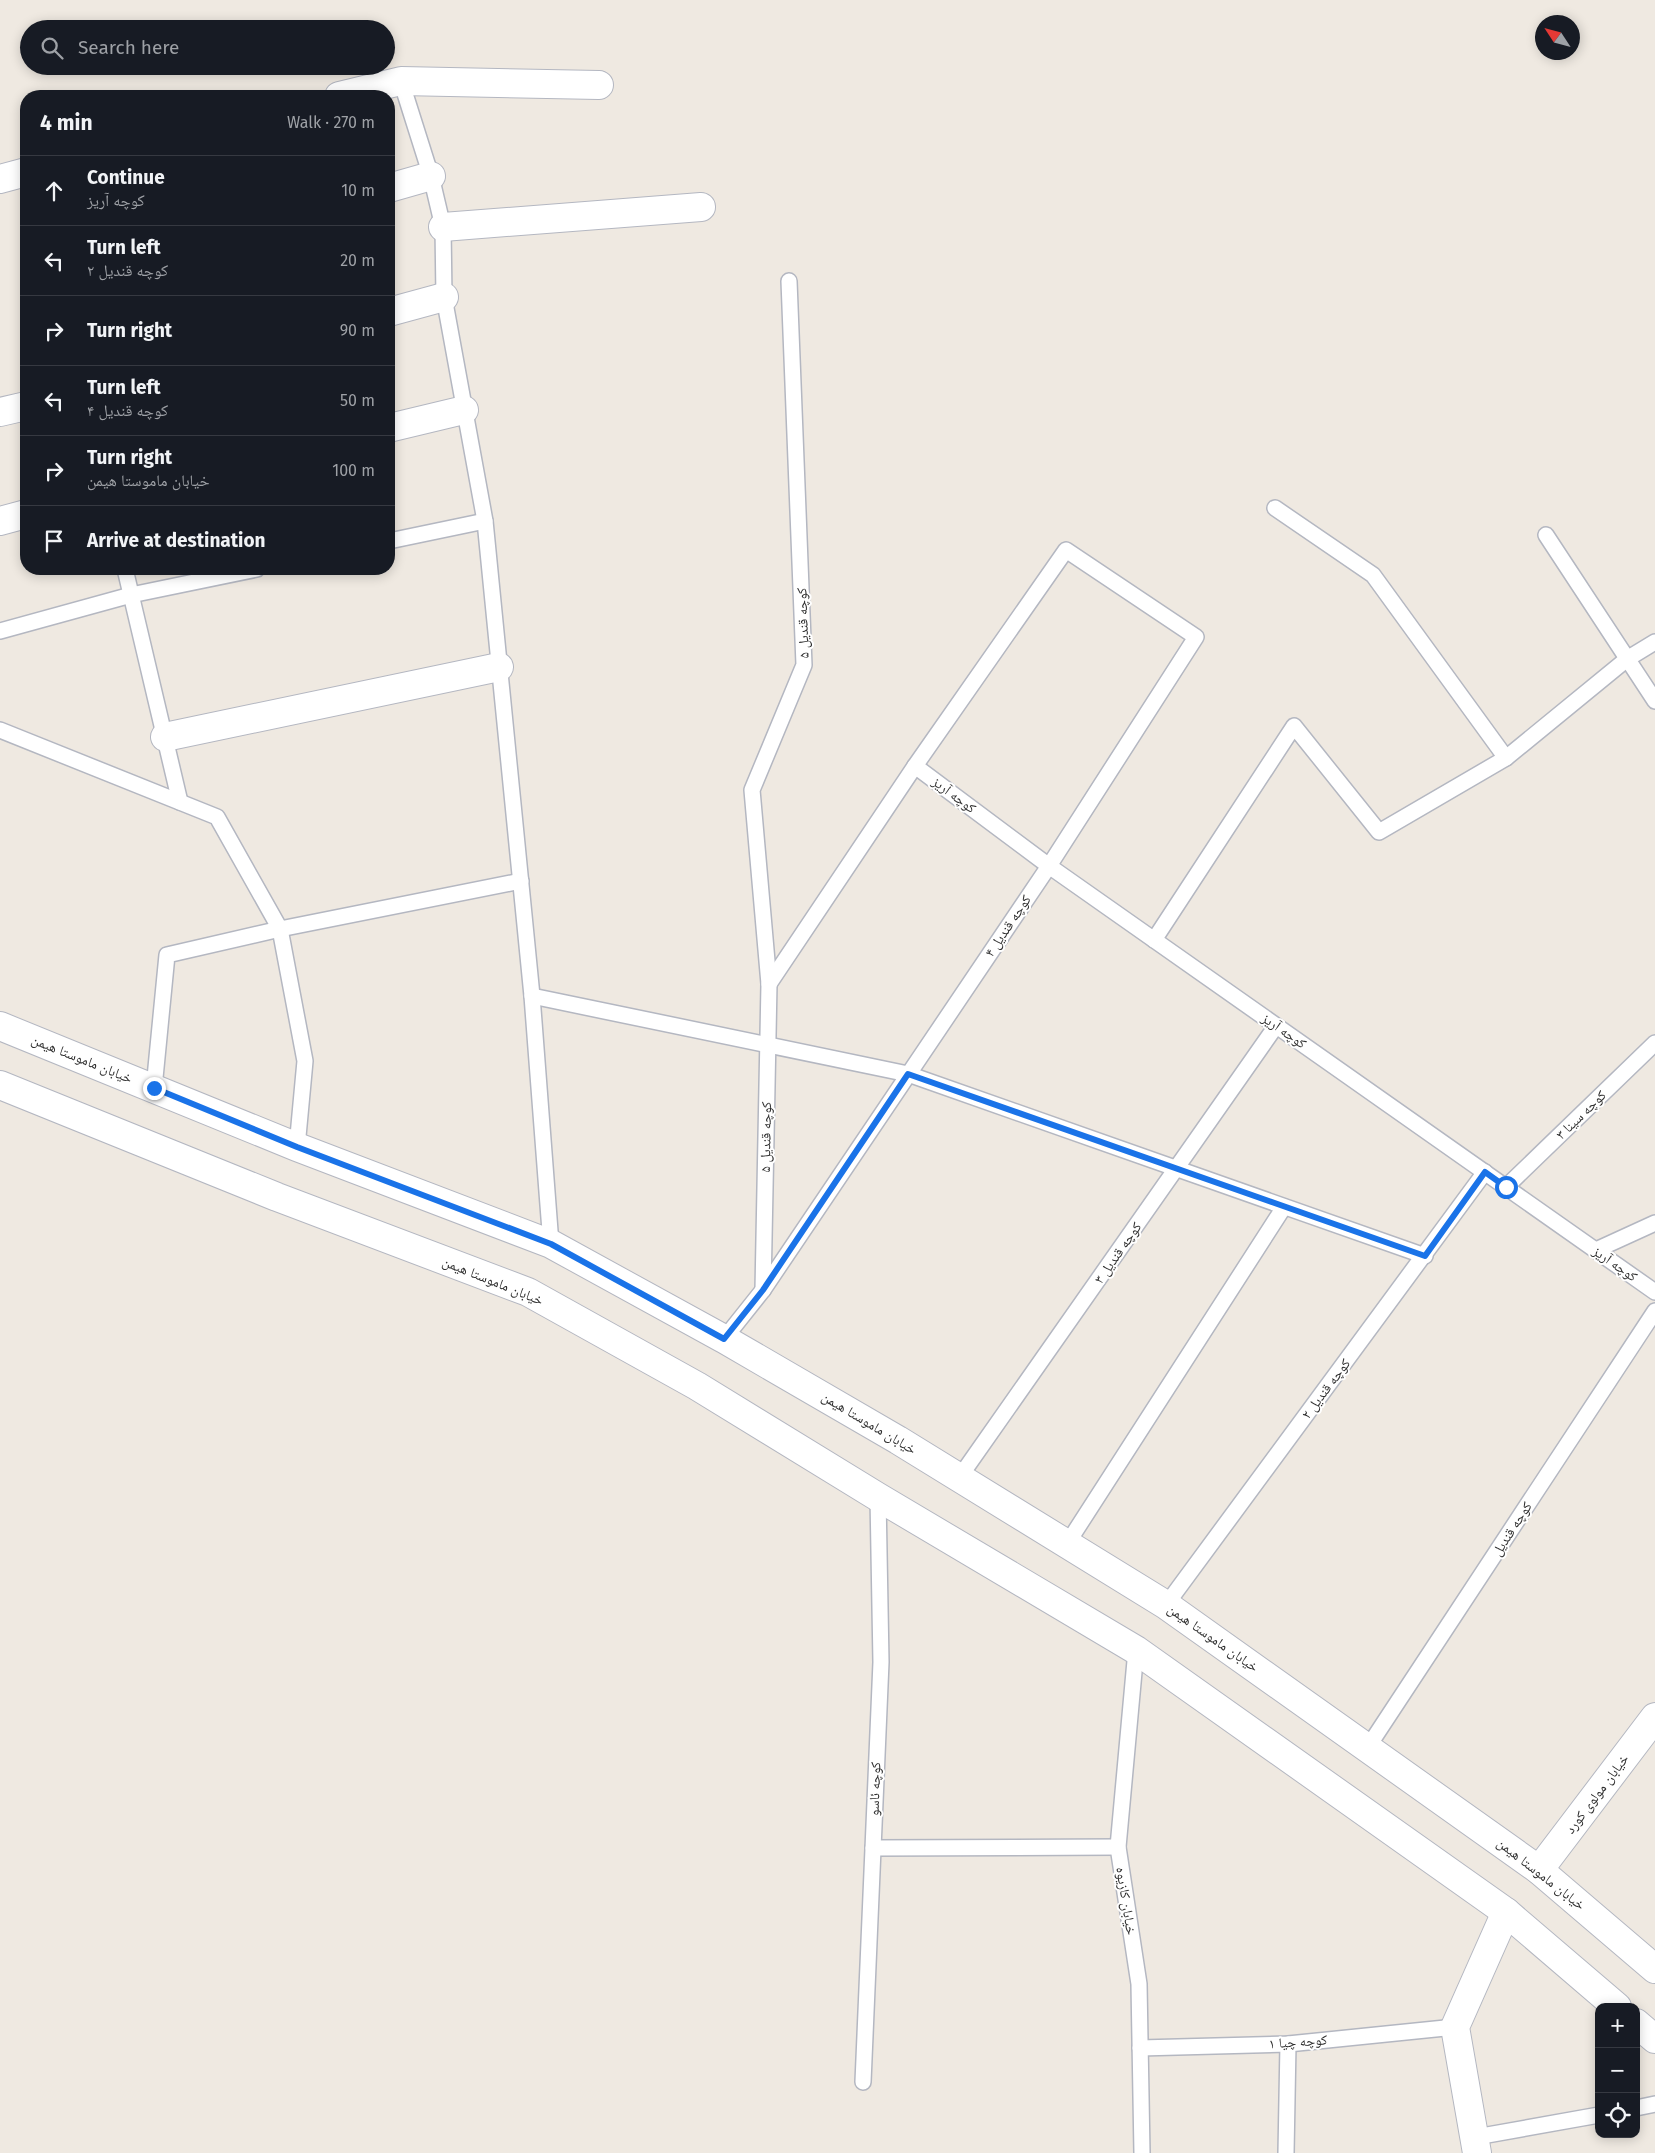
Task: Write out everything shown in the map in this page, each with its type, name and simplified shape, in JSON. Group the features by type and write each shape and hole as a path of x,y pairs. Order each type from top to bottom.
{"street":[{"path":"364,90 401,81 599,86"},
{"path":"0,179 20,174"},
{"path":"395,186 431,176"},
{"path":"443,226 701,207"},
{"path":"395,310 444,297"},
{"path":"0,412 20,407"},
{"path":"395,427 464,410"},
{"path":"0,521 20,516"},
{"path":"165,738 499,667"},
{"name":"خیابان ماموستا هیمن","path":"0,1026 297,1147 551,1244 724,1339 898,1440 1166,1605 1539,1870 1655,1969"},
{"name":"خیابان ماموستا هیمن","path":"0,1085 277,1197 528,1292 697,1386 878,1497 1136,1650 1506,1912 1612,2003"},
{"name":"خیابان مولوی کورد","path":"1539,1870 1655,1718"},
{"path":"1476,2145 1455,2027 1506,1912"},
{"path":"1640,2027 1655,2040"}],"lane":[{"path":"401,81 431,176 443,226 444,297 485,521 532,996 551,1244"},
{"name":"کوچه قندیل ۵","path":"763,1290 769,984 752,790 804,665 789,281"},
{"path":"1275,508 1373,575 1506,758"},
{"path":"395,540 485,521"},
{"path":"1546,535 1655,701"},
{"name":"کوچه قندیل ۴","path":"724,1339 763,1290 1049,866 1196,637 1066,550 915,766"},
{"path":"126,575 180,802"},
{"path":"0,631 131,595 228,575"},
{"path":"1154,940 1294,726 1379,832 1506,758 1627,659 1655,642"},
{"path":"0,730 217,817 280,929 305,1061 297,1147"},
{"path":"769,984 915,766"},
{"name":"کوچه آریز","path":"915,766 1049,866 1655,1292"},
{"path":"154,1088 167,955 280,929 521,881"},
{"path":"532,996 908,1074 1425,1256"},
{"name":"کوچه قندیل ۳","path":"959,1478 1276,1026"},
{"name":"کوچه سینا ۳","path":"1506,1187 1655,1043"},
{"name":"کوچه قندیل ۲","path":"1166,1605 1425,1256 1485,1172"},
{"path":"1067,1544 1284,1206"},
{"path":"1596,1250 1655,1223"},
{"name":"کوچه قندیل","path":"1368,1747 1655,1312"},
{"name":"کوچه ئاسو","path":"863,2082 881,1662 878,1497"},
{"name":"خیابان کازیوه","path":"1136,1650 1118,1847 1139,1984 1142,2153"},
{"path":"873,1848 1118,1847"},
{"name":"کوچه چیا ۱","path":"1140,2048 1288,2044 1455,2027"},
{"path":"1286,2153 1288,2044"},
{"path":"1640,2107 1655,2104"},
{"path":"1476,2145 1595,2116"}],"route":[{"path":"154,1088 297,1147 551,1244 724,1339 763,1290 908,1074 1425,1256 1485,1172 1506,1187"}]}
